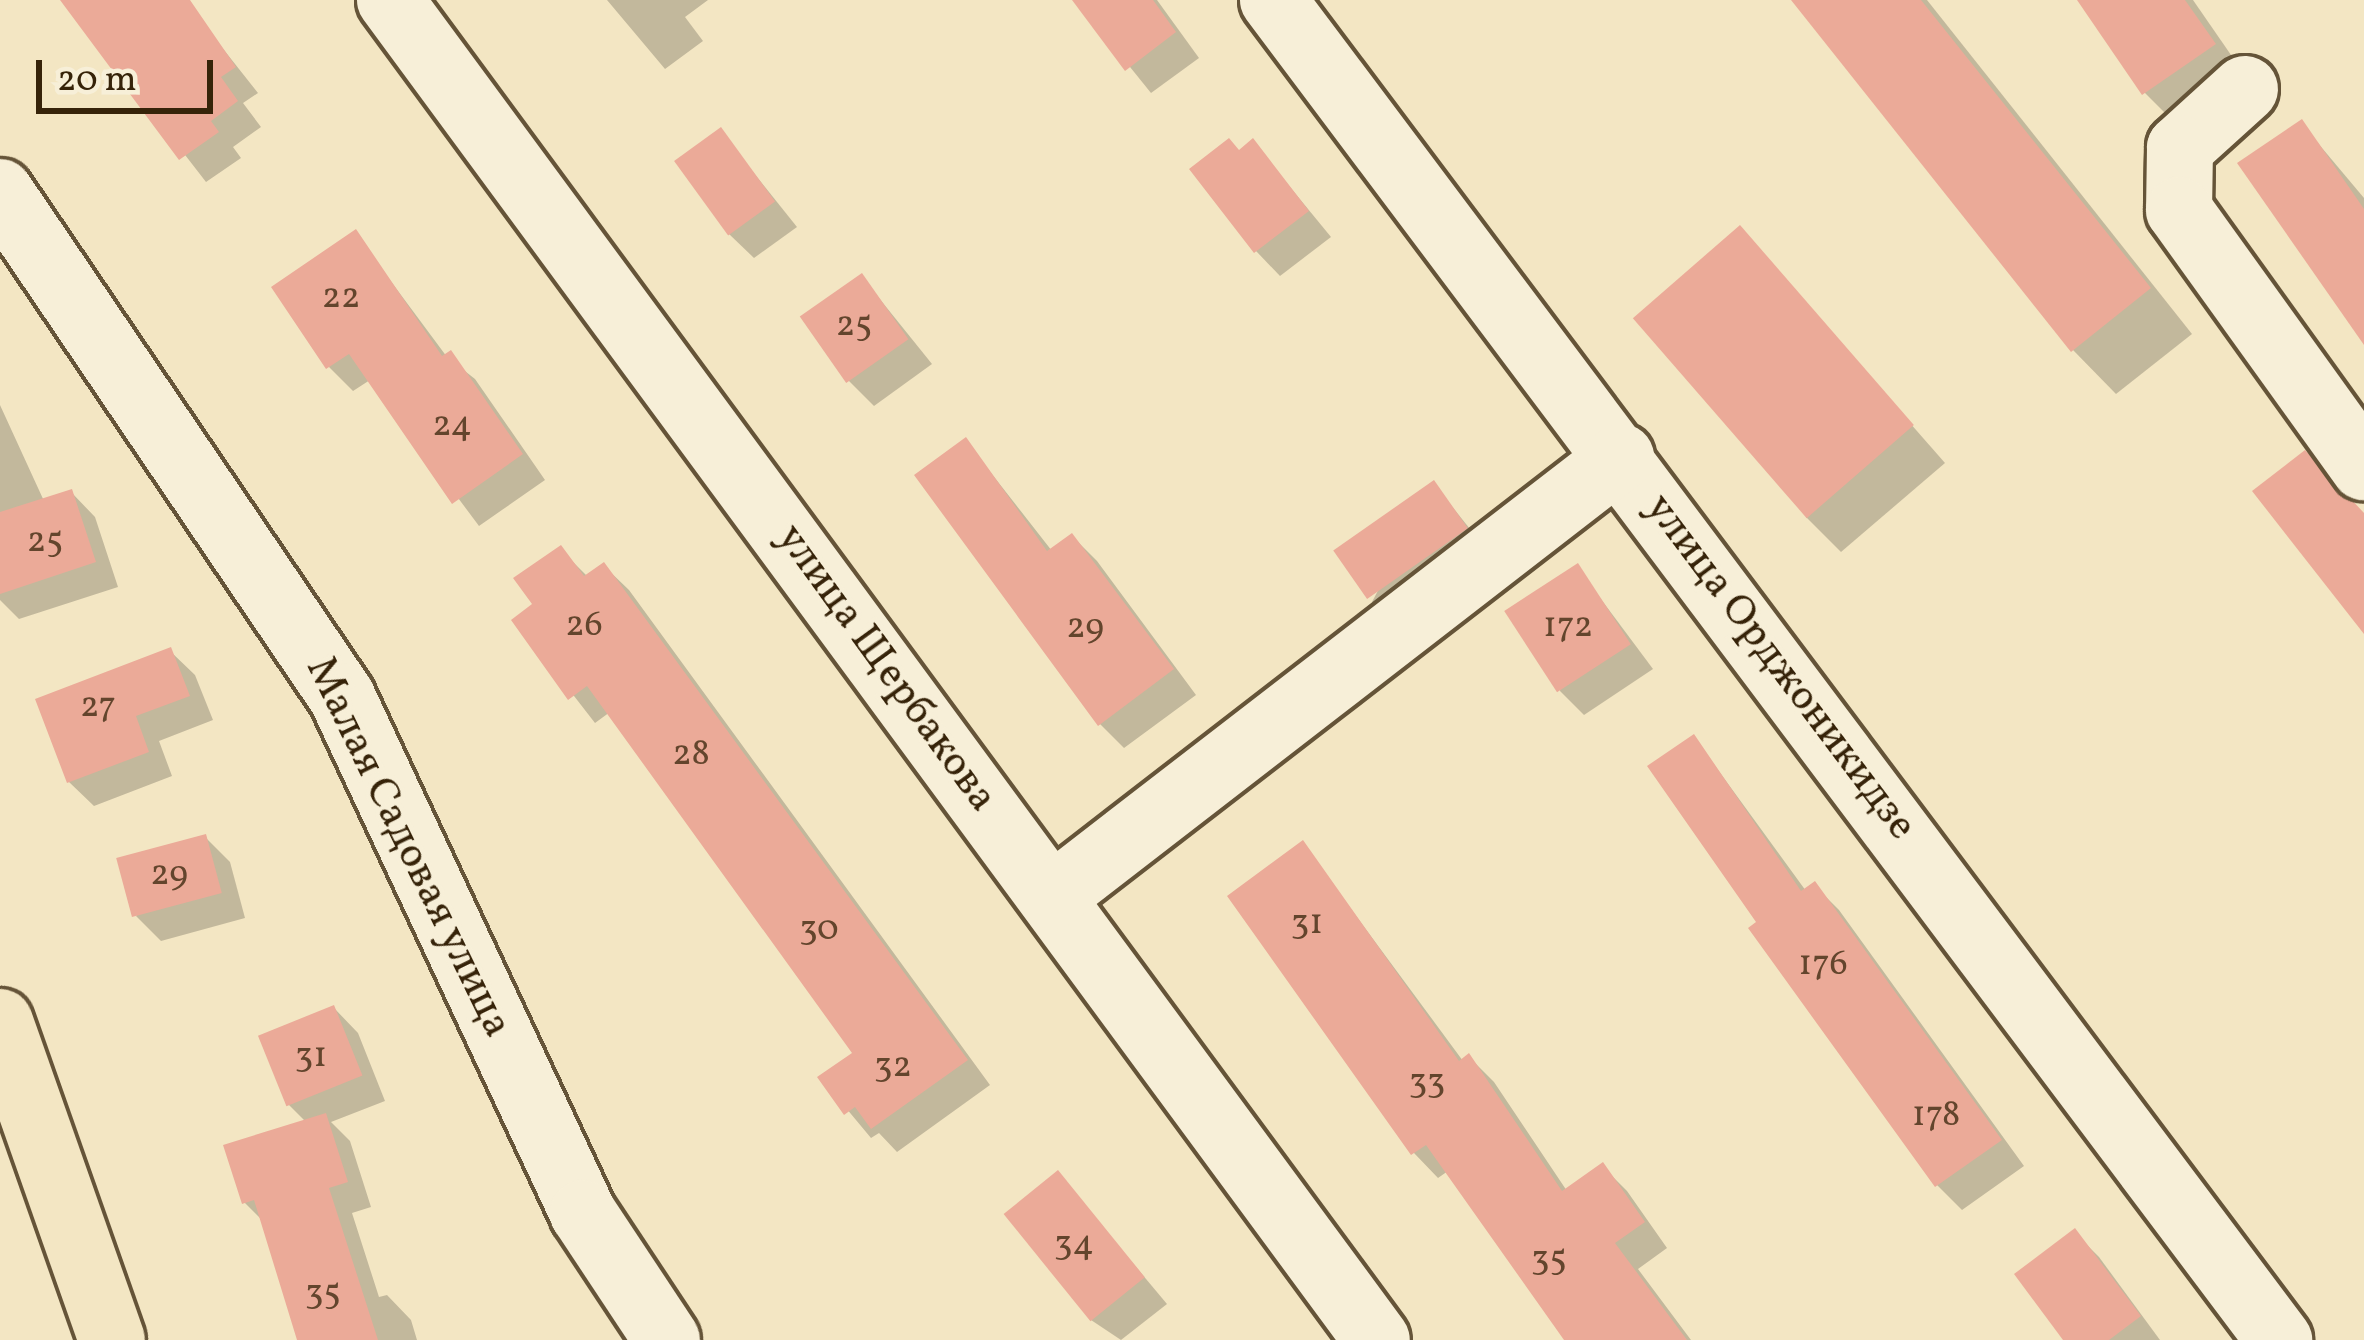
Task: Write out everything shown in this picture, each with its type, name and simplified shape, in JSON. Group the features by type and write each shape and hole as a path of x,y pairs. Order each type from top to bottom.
{"main road":[{"path":"0,1022 112,1340"}],"street":[{"name":"улица Щербакова","path":"390,0 1377,1340"},
{"name":"улица Орджоникидзе","path":"1273,0 1622,457 2279,1340"},
{"path":"2245,89 2180,148 2179,209 2364,467"},
{"name":"Малая Садовая улица","path":"0,192 342,697 583,1213 668,1340"},
{"path":"1053,896 1622,457"}],"building":[{"path":"60,0 190,0 236,67 221,77 238,101 211,121 219,132 179,160"},
{"path":"1072,0 1153,0 1176,32 1125,71"},
{"path":"1791,0 1921,0 2151,288 2071,352"},
{"path":"2077,0 2185,0 2216,44 2142,95"},
{"path":"2302,119 2364,209 2364,345 2237,163"},
{"path":"721,127 775,201 728,236 674,161"},
{"path":"1229,138 1239,150 1253,138 1309,211 1254,253 1189,169"},
{"path":"1740,225 1914,425 1807,518 1633,318"},
{"path":"356,229 442,356 451,350 523,454 452,504 349,354 326,369 271,287"},
{"path":"862,273 908,339 846,383 800,317"},
{"path":"966,437 1047,551 1072,533 1174,669 1098,726 914,475"},
{"path":"2305,450 2364,513 2364,634 2252,491"},
{"path":"1434,480 1468,528 1367,599 1333,551"},
{"path":"72,489 96,562 0,594 0,512"},
{"path":"561,545 584,576 604,562 968,1060 871,1129 855,1107 844,1115 817,1077 852,1053 587,686 568,700 511,620 532,604 513,578"},
{"path":"1578,563 1631,644 1557,692 1504,611"},
{"path":"171,647 190,696 136,716 149,752 67,783 35,699"},
{"path":"1694,734 1801,891 1815,881 2002,1140 1935,1187 1748,928 1756,922 1647,766"},
{"path":"206,834 222,893 132,917 116,858"},
{"path":"1303,840 1459,1061 1469,1053 1562,1191 1603,1162 1645,1222 1615,1243 1687,1340 1564,1340 1426,1145 1411,1155 1227,896"},
{"path":"334,1005 362,1075 286,1106 258,1036"},
{"path":"326,1113 348,1182 329,1188 378,1340 297,1340 254,1200 242,1204 223,1145"},
{"path":"1058,1170 1145,1277 1090,1321 1004,1214"},
{"path":"2075,1228 2141,1316 2109,1340 2063,1340 2014,1274"}]}
